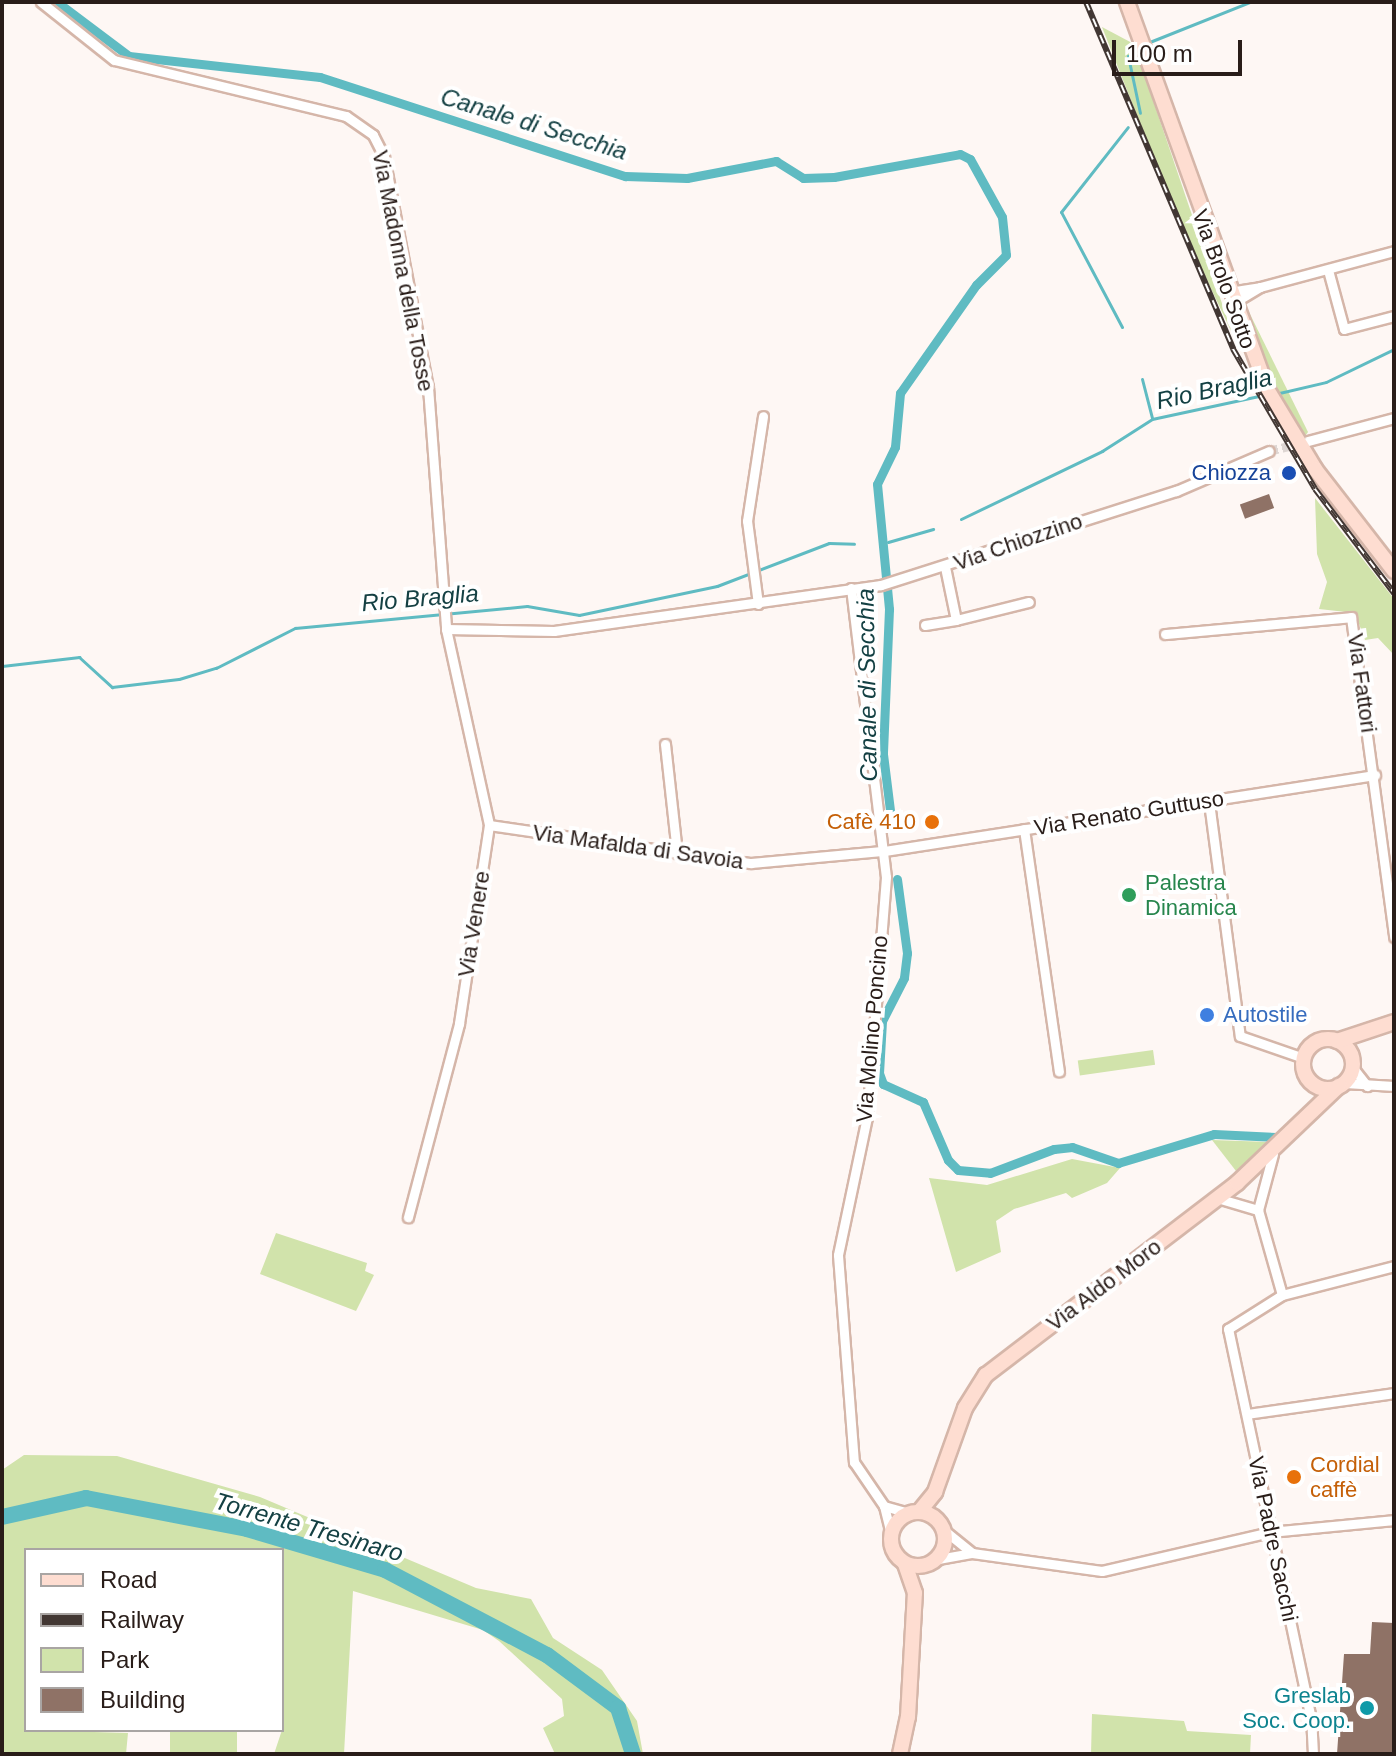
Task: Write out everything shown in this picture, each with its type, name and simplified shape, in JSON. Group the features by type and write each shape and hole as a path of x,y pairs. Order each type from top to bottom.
{"main road":[{"name":"Via Brolo Sotto","path":"1127,2 1238,321 1270,394 1323,481 1394,571"},
{"path":"1316,1109 1317,1086 1306,1074 1304,1058 1313,1044 1378,1030 1394,1022"},
{"path":"1317,1086 1342,1084 1378,1030"},
{"path":"1337,1041 1353,1066"},
{"name":"Via Aldo Moro","path":"914,1513 935,1492 965,1408 986,1375 1277,1150 1342,1084"},
{"path":"915,1593 934,1562 943,1528 935,1492"},
{"path":"900,1754 915,1593 905,1564 895,1554 891,1534 914,1513 943,1528"},
{"path":"905,1564 934,1562"}],"street":[{"name":"Via Madonna della Tosse","path":"41,2 114,60 259,91 346,116 373,135 384,157 428,387 445,621"},
{"path":"1231,298 1260,287 1394,251"},
{"path":"1328,270 1344,329 1394,316"},
{"path":"1222,274 1248,292"},
{"path":"1238,321 1248,292"},
{"path":"758,604 748,492 763,416"},
{"path":"1308,441 1394,418"},
{"name":"Via Chiozzino","path":"445,621 554,631 886,584 1176,491 1269,451"},
{"path":"945,567 956,620"},
{"name":"Via Molino Poncino","path":"851,588 884,851 867,1117 838,1255 854,1462 884,1506 891,1534"},
{"path":"925,625 1029,602"},
{"name":"Via Fattori","path":"1165,634 1351,617 1375,775 1394,937"},
{"name":"Via Venere","path":"408,1217 459,1024 489,825 445,621"},
{"path":"665,744 677,853"},
{"name":"Via Renato Guttuso","path":"884,851 1375,775"},
{"path":"1209,802 1240,1036 1304,1058"},
{"name":"Via Mafalda di Savoia","path":"489,825 751,863 884,851"},
{"path":"1024,829 1059,1071"},
{"path":"1353,1066 1367,1086"},
{"path":"1342,1084 1394,1086"},
{"path":"1277,1150 1258,1210 1282,1295 1394,1266"},
{"path":"1217,1198 1258,1210"},
{"name":"Via Padre Sacchi","path":"1282,1295 1230,1325 1227,1335 1247,1414 1313,1754"},
{"path":"1247,1414 1394,1393"},
{"path":"884,1506 914,1513"},
{"path":"934,1562 972,1553 1102,1571 1270,1532 1394,1520"},
{"path":"943,1528 972,1553"}],"green space":[{"path":"1102,27 1134,44 1232,333 1178,219"},
{"path":"1246,306 1308,432 1303,439 1270,389 1242,318"},
{"path":"1315,498 1394,599 1394,655 1378,638 1365,640 1355,613 1319,609 1327,582 1317,554"},
{"path":"1153,1050 1155,1065 1080,1075 1078,1061"},
{"path":"1212,1140 1270,1142 1275,1145 1236,1171"},
{"path":"1072,1159 1120,1168 1107,1183 1072,1198 1066,1193 1014,1209 996,1221 1001,1252 956,1272 929,1178 987,1185"},
{"path":"276,1233 367,1263 365,1271 374,1275 356,1311 260,1274"},
{"path":"24,1455 117,1456 260,1497 476,1588 531,1599 553,1638 602,1670 637,1721 643,1754 555,1754 543,1728 564,1716 562,1699 499,1641 483,1630 353,1591 344,1754 274,1754 281,1732 284,1732 284,1548 24,1548 24,1732 128,1733 126,1754 2,1754 2,1470"},
{"path":"1092,1714 1184,1721 1187,1731 1251,1735 1250,1754 1091,1754"},
{"path":"170,1732 237,1732 237,1754 170,1754"}],"building":[{"path":"1269,494 1274,508 1245,519 1240,505"},
{"name":"Greslab Soc. Coop.","path":"1372,1622 1394,1623 1394,1754 1337,1754 1344,1654 1370,1654"}],"waterway":[{"name":"Canale di Secchia","path":"57,2 129,56 320,77 625,176 687,178 776,161 803,178 834,177 960,154 970,159 1002,217 1006,255 976,285 900,393 895,447 877,484 889,609 883,754 892,826"},
{"path":"1147,43 1250,2"},
{"path":"1136,52 1128,56 1140,113"},
{"path":"1122,327 1061,212 1128,127"},
{"name":"Rio Braglia","path":"1275,394 1326,382 1394,349"},
{"path":"1142,379 1152,418"},
{"name":"Rio Braglia","path":"961,519 1102,451 1152,419 1263,395"},
{"name":"Rio Braglia","path":"888,542 933,529"},
{"name":"Rio Braglia","path":"2,666 79,657 112,687 179,679 216,668 295,628 527,606 579,615 717,586 829,543 854,544"},
{"name":"Canale di Secchia","path":"897,879 907,953 904,978 882,1021 879,1073 883,1084 923,1102 948,1160 958,1170 990,1173 1054,1149 1072,1147 1118,1163 1214,1134 1276,1137"},
{"name":"Torrente Tresinaro","path":"2,1517 86,1498 247,1529 385,1570 547,1655 618,1708 633,1754"}],"tunnel":[{"path":"1269,451 1301,443"}],"railway":[{"path":"1086,2 1233,349 1315,489 1394,593"}],"place":[{"name":"Chiozza","path":"1289,473"},
{"name":"Cafè 410","path":"932,822"},
{"name":"Palestra Dinamica","path":"1129,895"},
{"name":"Autostile","path":"1207,1015"},
{"name":"Cordial caffè","path":"1294,1477"},
{"name":"Greslab Soc. Coop.","path":"1367,1708"}]}
